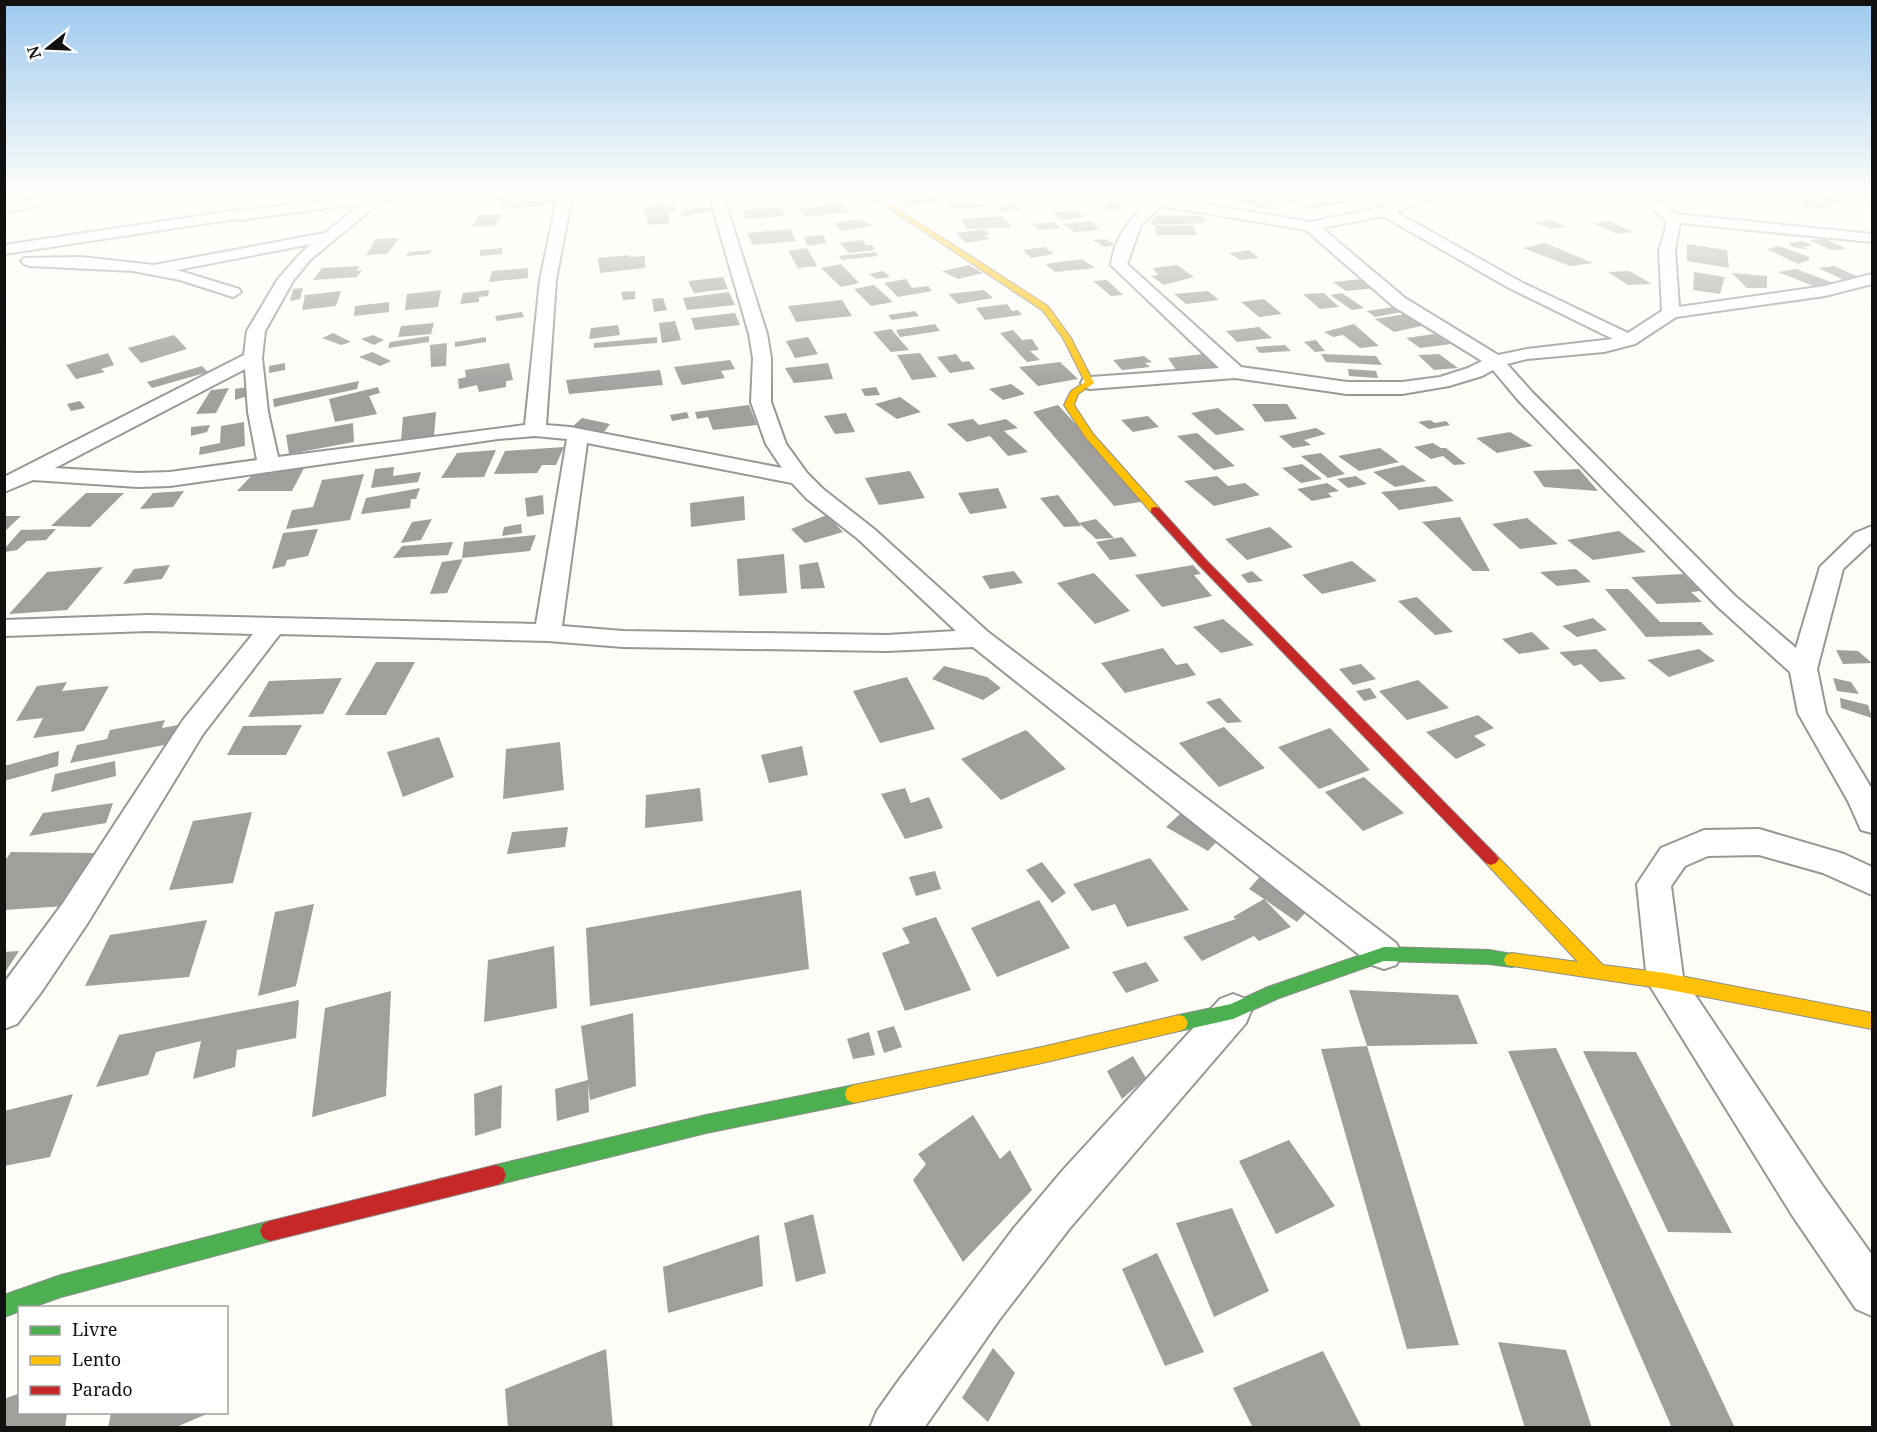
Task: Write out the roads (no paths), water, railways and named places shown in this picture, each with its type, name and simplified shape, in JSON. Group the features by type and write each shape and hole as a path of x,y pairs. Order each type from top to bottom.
{"street":[{"path":"97,262 153,269 212,283 238,293"},
{"path":"153,269 177,262"},
{"path":"242,262 238,293 256,331"},
{"path":"269,465 258,412 253,358 256,331 286,279 301,262"},
{"path":"535,430 548,280 552,262"},
{"path":"737,262 759,334 762,358 761,402 776,444 798,477 936,597 979,638 1384,954"},
{"path":"974,262 1044,308 1067,338 1090,383"},
{"path":"1119,262 1119,266 1235,372"},
{"path":"1353,262 1400,302 1495,361 1525,396 1726,601 1803,669"},
{"path":"1474,262 1515,285 1629,340"},
{"path":"1668,262 1671,313"},
{"path":"1598,971 1402,765 1203,563 1089,436 1069,405 1074,393 1090,383 1235,372 1347,388 1402,388 1442,382 1475,372 1495,361 1527,354 1604,347 1629,340 1671,313 1835,290 1872,279"},
{"path":"4,486 253,358"},
{"path":"31,473 138,480 170,479 498,433 535,430 578,435 798,477"},
{"path":"548,633 578,435"},
{"path":"1872,533 1863,538 1832,567 1803,669 1812,713 1863,800 1872,821"},
{"path":"4,628 149,623 548,633 623,639 887,643 979,638"},
{"path":"4,1012 38,971 101,878 184,740 272,627"},
{"path":"1872,882 1832,863 1759,842 1704,843 1673,857 1654,884 1665,981 1807,1200 1872,1293"},
{"path":"4,1306 61,1286 304,1222 706,1124 1042,1055 1233,1011 1274,992 1384,954 1489,957 1598,971 1665,981 1872,1021"},
{"path":"894,1428 988,1294 1079,1184 1194,1059 1233,1011"}]}
